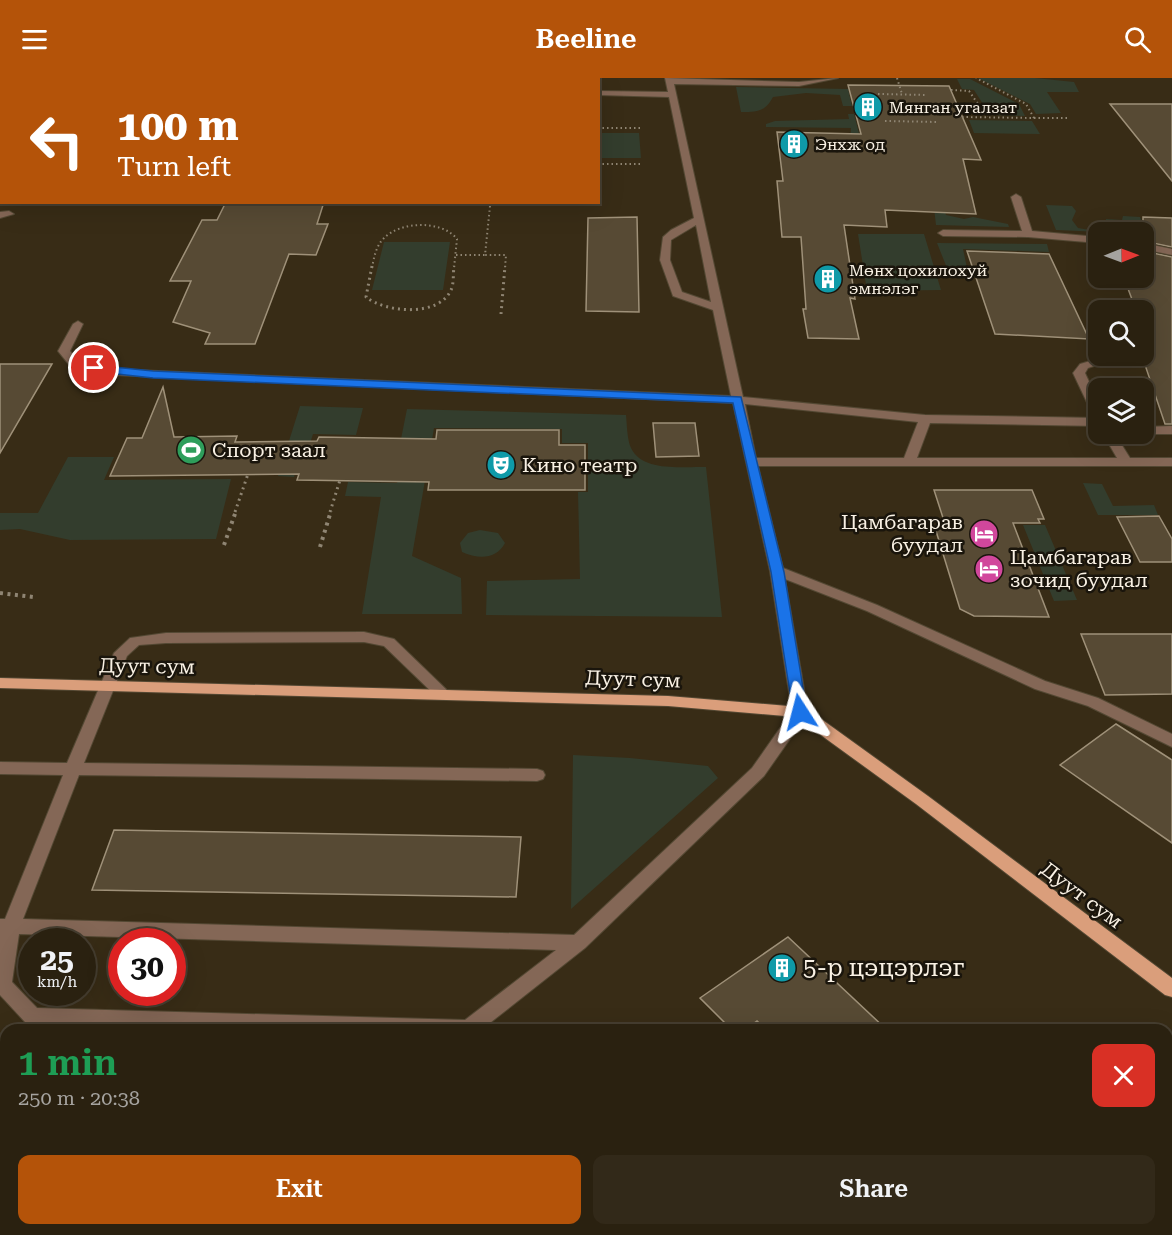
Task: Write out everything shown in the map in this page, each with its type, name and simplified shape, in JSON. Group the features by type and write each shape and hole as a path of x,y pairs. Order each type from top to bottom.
{"main road":[{"name":"Дуут сум","path":"0,683 668,701 800,712 1170,985"}],"street":[{"path":"476,1024 578,943 758,772 800,712 777,572 751,462 670,80 799,84 834,78"},
{"path":"600,93 673,95"},
{"path":"1016,198 1028,234"},
{"path":"700,219 674,232 666,239 665,260 677,294 718,309"},
{"path":"943,233 1028,234 1088,239"},
{"path":"1154,248 1172,252"},
{"path":"78,324 63,351 75,365 113,372 738,400 925,420 1088,422"},
{"path":"1088,365 1084,366 1079,373 1088,392"},
{"path":"909,462 925,420"},
{"path":"1154,431 1172,430"},
{"path":"1115,444 1126,462"},
{"path":"751,462 1172,462"},
{"path":"777,572 872,608 1040,685 1093,702 1172,741"},
{"path":"281,1024 32,1016 2,984 6,926 121,653 135,640 364,637 389,642 444,695"},
{"path":"0,768 537,775"},
{"path":"6,926 578,943"}],"path":[{"path":"897,78 902,94"},
{"path":"976,78 1026,104 1034,118"},
{"path":"951,90 969,91 988,117"},
{"path":"878,94 927,95"},
{"path":"962,117 1067,118"},
{"path":"885,121 938,122"},
{"path":"600,128 640,128"},
{"path":"600,164 643,164"},
{"path":"485,255 490,206"},
{"path":"426,225 442,228 453,233 457,239 456,255 451,290 440,301 412,309 390,309 366,297 380,240 393,230 426,225"},
{"path":"456,255 506,255 501,314"},
{"path":"224,545 248,474"},
{"path":"320,547 340,480"},
{"path":"0,593 33,597"}],"green space":[{"path":"978,78 1035,78 1074,82 1079,92 1047,92 1061,113 1036,114 1030,104"},
{"path":"957,79 970,79 1019,104 1025,116 990,115 974,90 962,89"},
{"path":"736,87 848,89 852,106 843,106 840,95 806,93 773,97 767,106 760,110 741,112"},
{"path":"848,114 854,114 862,145 848,166 851,128 766,127 766,124 775,121 849,119"},
{"path":"969,120 1032,121 1040,134 974,133"},
{"path":"600,133 639,133 641,158 600,158"},
{"path":"1046,205 1072,206 1076,211 1072,220 1078,228 1088,231 1056,230"},
{"path":"934,208 944,209 946,215 964,219 973,217 1008,224 1009,227 936,225"},
{"path":"1123,216 1140,217 1142,222 1106,222 1106,219 1122,220"},
{"path":"858,234 924,234 941,290 867,291"},
{"path":"384,242 450,242 443,290 372,290"},
{"path":"937,243 1047,244 1049,252 963,249 967,268 947,268"},
{"path":"300,406 363,408 356,435 313,434 306,456 300,456 294,477 278,476"},
{"path":"407,409 626,415 631,448 637,456 654,465 706,467 722,617 486,615 487,581 580,579 578,492 588,492 588,443 562,443 562,429 434,428 412,556 461,578 462,614 362,614 381,497 345,496 348,482 397,483 403,459 397,459"},
{"path":"68,457 114,457 104,480 231,479 216,539 70,540 20,529 0,530 0,513 38,513"},
{"path":"1083,483 1102,484 1113,506 1154,505 1158,515 1098,515"},
{"path":"1023,525 1045,525 1077,600 1054,601"},
{"path":"480,530 498,533 505,543 497,553 480,557 462,552 460,543 468,533"},
{"path":"573,755 708,766 718,778 571,909"}],"building":[{"path":"848,85 949,86 981,160 963,159 976,214 885,210 887,227 844,225 855,299 850,298 859,339 808,338 803,309 806,309 801,237 782,237 777,181 783,181 777,132 861,134"},
{"path":"1110,104 1172,104 1172,181"},
{"path":"225,204 323,204 317,224 328,224 316,255 289,254 255,344 205,344 210,333 173,322 191,281 170,281 202,220 217,220"},
{"path":"637,217 639,312 586,311 588,218"},
{"path":"1143,217 1172,218 1172,247 1154,243 1154,222 1143,222"},
{"path":"967,251 1049,254 1088,339 995,334"},
{"path":"1154,253 1172,257 1172,424 1165,424 1154,391 1154,378 1149,378 1145,366 1154,366 1154,300 1132,300 1128,288 1154,288"},
{"path":"0,364 52,364 0,453"},
{"path":"163,387 174,437 237,436 235,442 317,441 319,437 436,439 437,430 559,430 559,445 585,445 585,490 428,490 429,482 297,480 299,474 110,476 127,438 142,438"},
{"path":"653,423 695,423 699,456 656,457"},
{"name":"Цамбагарав зочид буудал","path":"934,490 1032,490 1044,519 1038,519 1040,523 1013,523 1049,617 974,616 960,609 936,531 945,524"},
{"path":"1159,516 1172,539 1172,562 1140,562 1117,517"},
{"path":"1081,634 1172,634 1172,694 1105,695"},
{"path":"1116,724 1172,760 1172,843 1060,765"},
{"path":"114,830 521,837 516,897 92,890"},
{"name":"5-р цэцэрлэг","path":"788,937 881,1024 760,1024 757,1021 753,1024 726,1024 700,998"}],"place":[{"name":"Мянган угалзат","path":"868,107"},
{"name":"Энхж од","path":"794,144"},
{"name":"Мөнх цохилохуй эмнэлэг","path":"828,279"},
{"name":"Спорт заал","path":"191,450"},
{"name":"Кино театр","path":"501,465"},
{"name":"Цамбагарав буудал","path":"984,534"},
{"name":"Цамбагарав зочид буудал","path":"989,569"},
{"name":"5-р цэцэрлэг","path":"782,968"}],"route":[{"path":"94,368 113,372 153,374 738,400 777,572 800,712"}]}
